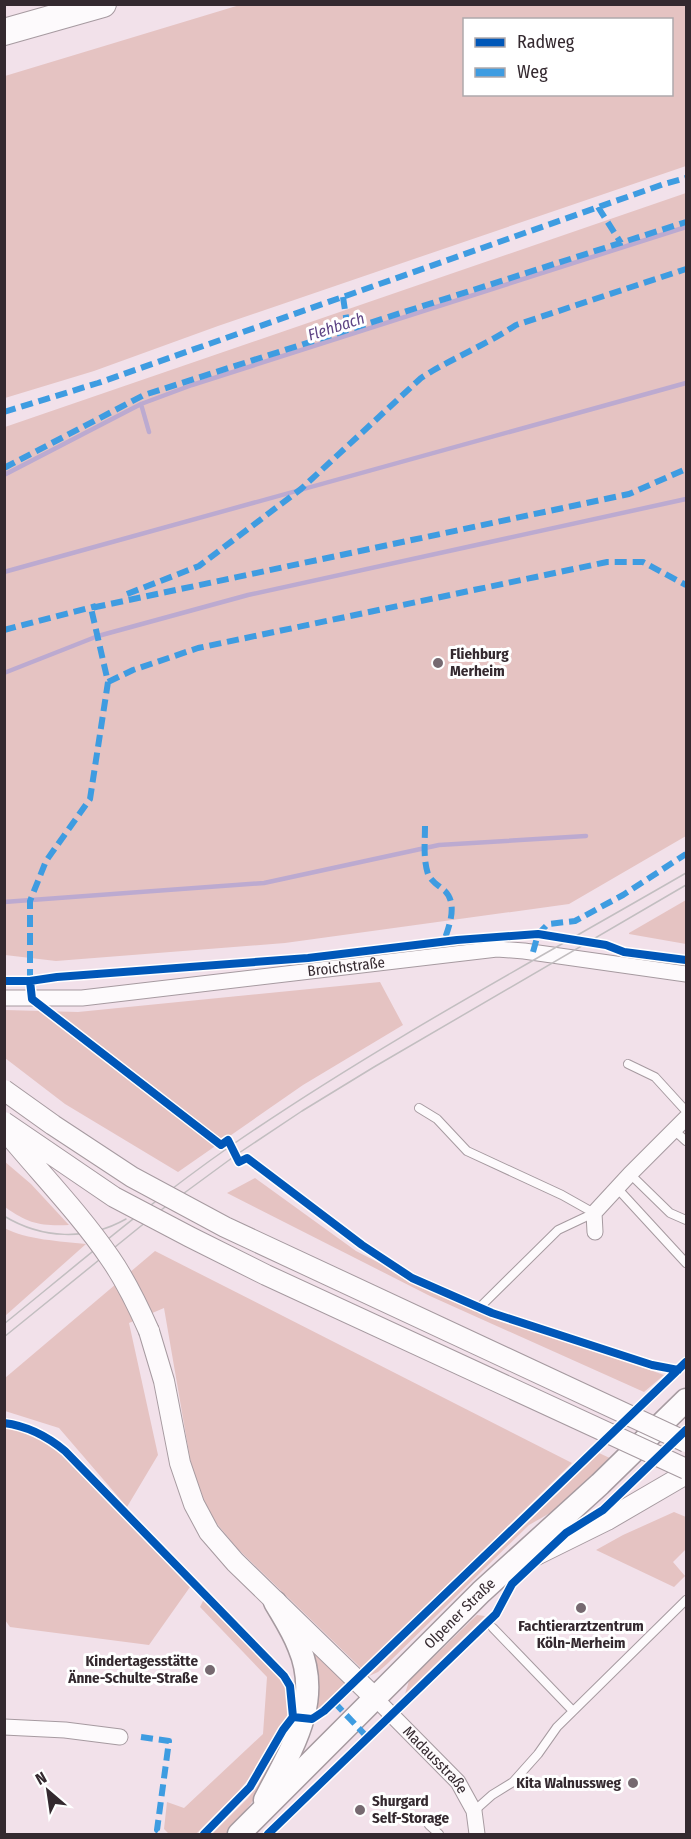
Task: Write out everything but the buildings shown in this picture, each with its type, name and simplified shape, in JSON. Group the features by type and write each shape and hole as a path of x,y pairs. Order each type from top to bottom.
{"highway":[{"path":"4,32 103,4"},
{"path":"4,38 38,23"}],"main road":[{"path":"4,1090 112,1165 216,1222 687,1442"},
{"path":"4,1122 114,1197 190,1237 266,1275 687,1469"},
{"path":"4,1130 72,1209 111,1259 126,1283 149,1330 164,1381 180,1464 194,1504 209,1532 275,1602 374,1697"},
{"name":"Olpener Straße","path":"239,1834 504,1570 600,1484 687,1400"},
{"path":"504,1570 599,1525 687,1474"},
{"path":"256,1818 301,1729 307,1700 305,1665 299,1646 275,1602"}],"street":[{"name":"Broichstraße","path":"4,998 82,998 497,950 524,951 687,974"},
{"path":"595,1232 594,1213 687,1118"},
{"name":"Madausstraße","path":"374,1697 458,1782 474,1810 477,1834"},
{"path":"4,1727 65,1730 120,1737"}],"lane":[{"path":"628,1064 655,1077 687,1111"},
{"path":"419,1108 437,1119 467,1151 562,1195 594,1213"},
{"path":"674,1130 687,1142"},
{"path":"630,1174 670,1213 687,1220"},
{"path":"616,1188 687,1263"},
{"path":"479,1308 558,1230 594,1213"},
{"path":"474,1810 513,1782 538,1754 557,1727 687,1600"},
{"path":"493,1628 573,1711"},
{"path":"429,1825 439,1834"}],"shaded area":[{"path":"243,4 686,5 686,166 218,326 94,371 5,398 5,76"},
{"path":"686,193 686,836 569,904 285,943 56,961 5,955 5,427"},
{"path":"686,900 686,944 629,934 629,933"},
{"path":"380,982 403,1025 303,1085 178,1172 65,1104 5,1058 5,1010 78,1012"},
{"path":"4,1161 31,1184 69,1225 35,1223 5,1207"},
{"path":"255,1178 356,1251 451,1300 664,1375 644,1392 430,1296 227,1193"},
{"path":"4,1228 33,1238 86,1244 5,1316"},
{"path":"155,1251 572,1463 362,1669 238,1549 212,1518 193,1476 164,1308 129,1323 158,1455 127,1507 59,1428 5,1411 5,1378"},
{"path":"5,1427 50,1441 190,1587 149,1645 10,1627 5,1620"},
{"path":"599,1453 614,1460 564,1505 529,1525 387,1664 369,1676"},
{"path":"674,1512 686,1517 686,1549 673,1562 685,1576 674,1587 596,1550 623,1535"},
{"path":"204,1599 283,1681 288,1698 287,1716 252,1775 196,1834 169,1834 164,1829 167,1802 184,1808 263,1734 267,1677 200,1607"},
{"path":"477,1615 485,1616 405,1694 409,1681"},
{"path":"313,1652 345,1683 317,1710 311,1711 311,1653"},
{"path":"289,1729 256,1797 227,1834 212,1834 258,1785"}],"waterway":[{"name":"Flehbach","path":"4,475 141,404 192,385 686,227"},
{"path":"4,572 686,383"},
{"path":"141,404 149,432"},
{"path":"4,673 98,636 248,595 686,499"},
{"path":"4,902 264,883 439,845 586,836"}],"tram line":[{"path":"4,1324 116,1232 232,1145 287,1108 399,1038 686,873"},
{"path":"4,1337 157,1213 236,1155 302,1111 686,885"},
{"path":"4,1216 34,1229 65,1234 96,1231 126,1219"}],"marked path":[{"path":"4,412 98,383 686,178"},
{"path":"598,207 621,243"},
{"path":"4,468 144,395 686,222"},
{"path":"127,594 199,566 301,489 421,378 433,371 516,325 686,269"},
{"path":"343,297 348,330"},
{"path":"30,981 30,901 46,861 90,799 108,682 91,608 629,494 686,469"},
{"path":"108,682 133,670 198,648 607,562 643,562 686,585"},
{"path":"4,630 96,606"},
{"path":"425,826 425,856 428,874 445,891 451,902 451,916 444,941"},
{"path":"533,952 538,934 548,924 575,921 623,895 686,854"},
{"path":"334,1702 368,1738"},
{"path":"141,1737 169,1741 157,1830 162,1834"}],"cycle path":[{"path":"4,981 30,981 308,958 457,940 538,934 606,945 624,952 686,960"},
{"path":"30,981 32,999 221,1145 228,1140 239,1162 247,1158 362,1245 412,1278 492,1313 652,1365 678,1370"},
{"path":"204,1834 250,1787 293,1717 312,1719 324,1711 686,1362"},
{"path":"4,1423 37,1432 65,1451 284,1676 290,1686 293,1717"},
{"path":"268,1834 496,1614 512,1584 566,1533 603,1510 686,1430"}],"place":[{"name":"Fliehburg Merheim","path":"438,663"},
{"name":"Fachtierarztzentrum Köln-Merheim","path":"581,1608"},
{"name":"Kindertagesstätte Änne-Schulte-Straße","path":"210,1670"},
{"name":"Kita Walnussweg","path":"633,1783"},
{"name":"Shurgard Self-Storage","path":"360,1810"}]}
